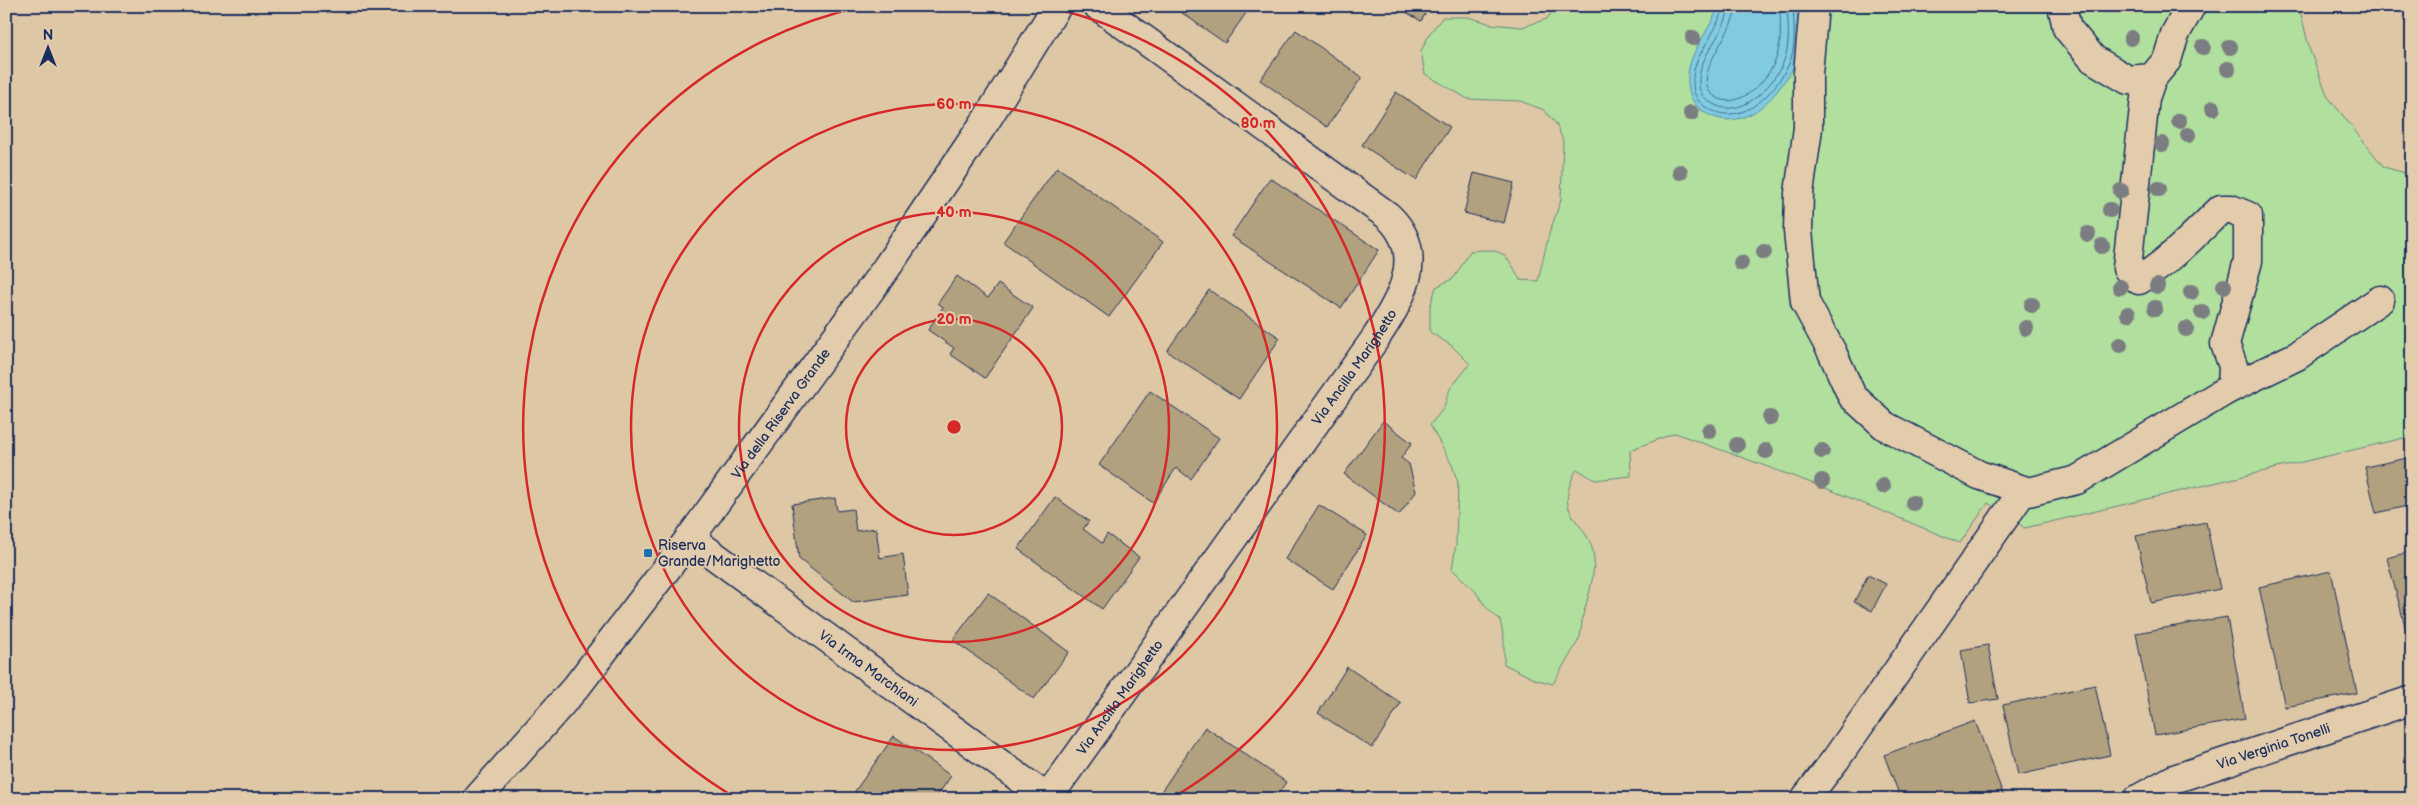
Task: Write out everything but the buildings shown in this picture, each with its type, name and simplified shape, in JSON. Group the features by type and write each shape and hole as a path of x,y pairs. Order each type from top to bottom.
{"street":[{"name":"Via della Riserva Grande","path":"477,799 577,686 690,538 886,266 985,122 1057,6"},
{"name":"Via Ancilla Marighetto","path":"1047,799 1375,339 1398,305 1408,276 1406,240 1400,228 1388,216 1098,6"},
{"path":"1814,6 1808,73 1808,128 1799,193 1798,231 1805,302 1832,352 1852,396 1885,426 1978,475 2028,492 2077,480 2229,389 2297,356 2380,300"},
{"path":"2062,6 2067,28 2093,59 2128,80 2152,78"},
{"path":"2192,6 2175,34 2167,60 2152,78 2144,98 2127,268 2139,280 2150,273 2186,244 2221,208 2231,208 2248,216 2248,261 2225,344 2233,366 2232,387 2229,389"},
{"path":"1806,799 2023,491"},
{"name":"Via Irma Marchiani","path":"690,538 1047,799"},
{"name":"Via Verginia Tonelli","path":"2138,799 2174,779 2412,700"}],"green space":[{"path":"1556,6 2299,6 2310,51 2328,97 2384,167 2412,175 2412,436 2025,528 1988,503 1960,543 1828,489 1675,433 1630,450 1631,476 1595,480 1577,469 1569,486 1567,500 1570,510 1592,548 1594,563 1579,638 1553,684 1534,679 1504,664 1504,639 1500,620 1486,607 1475,591 1452,569 1456,544 1458,483 1452,465 1430,425 1443,409 1450,389 1470,364 1452,346 1430,332 1430,307 1436,287 1454,278 1470,251 1496,251 1511,263 1520,280 1538,281 1549,234 1561,200 1563,140 1556,124 1544,110 1520,101 1468,99 1425,74 1421,51 1430,33 1443,17 1468,17 1491,24 1522,27 1547,19"}],"water":[{"path":"1718,6 1798,6 1800,21 1799,45 1791,72 1765,104 1747,116 1737,119 1726,120 1704,112 1693,101 1688,86 1689,67 1692,58"}],"place":[{"name":"Riserva Grande/Marighetto","path":"648,553"}]}
